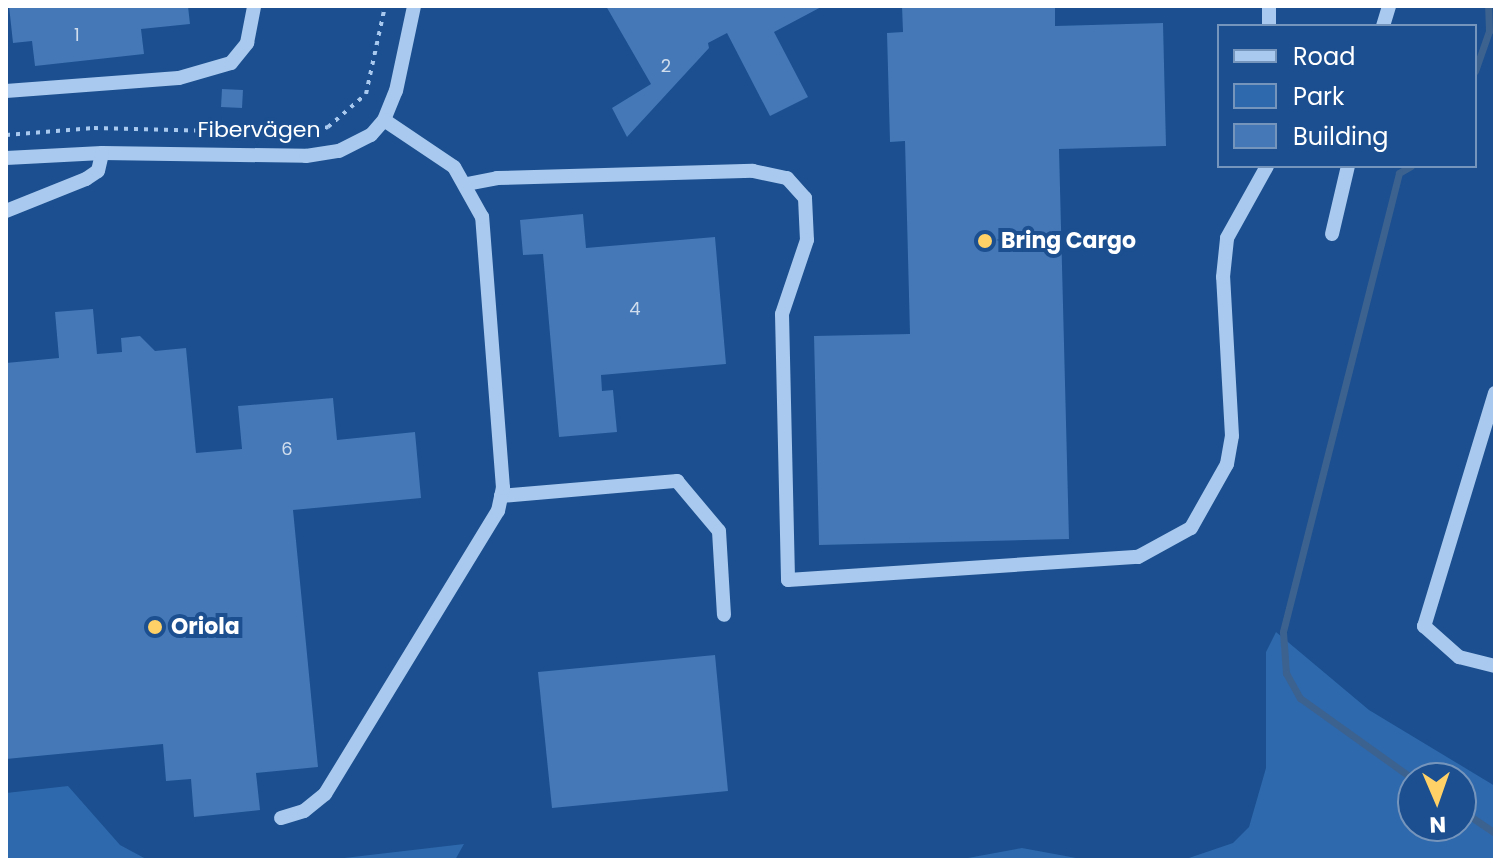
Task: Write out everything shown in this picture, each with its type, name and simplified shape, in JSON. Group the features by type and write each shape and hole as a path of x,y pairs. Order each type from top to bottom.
{"street":[{"path":"6,91 179,78 231,63 247,43 254,6"},
{"path":"281,818 304,811 325,794 498,511 501,496 482,217 467,184 454,167 384,120 396,91 414,6"},
{"name":"Fibervägen","path":"6,158 102,153 306,156 339,151 371,135 384,120"},
{"path":"6,211 86,179 98,171 102,153"},
{"path":"467,184 497,178 753,171 787,178 805,198 807,240 782,314 788,580 1138,557 1191,528 1227,464 1232,436 1223,277 1227,238 1266,168"},
{"path":"1332,234 1348,168"},
{"path":"1495,393 1424,626 1459,657 1495,666"},
{"path":"501,496 677,481 719,531 724,615"}],"path":[{"path":"6,135 94,128 306,133 328,127 366,94 385,6"}],"green space":[{"path":"1276,632 1369,710 1455,762 1397,762 1397,842 1477,842 1477,775 1495,786 1495,860 1183,860 1233,843 1249,827 1266,768 1266,652"},
{"path":"68,786 120,845 148,860 6,860 6,793"},
{"path":"464,844 455,860 327,860"},
{"path":"1022,848 1087,860 957,860"}],"building":[{"path":"9,6 188,6 190,24 141,29 144,54 35,66 32,41 13,43"},
{"path":"606,6 823,6 774,32 808,97 770,116 727,33 708,43 709,48 627,137 612,108 651,84"},
{"name":"Bring Cargo","path":"902,6 1055,6 1055,26 1163,23 1166,146 1059,149 1069,539 819,545 814,336 910,334 905,141 890,142 887,33 903,32"},
{"path":"222,89 243,90 242,108 221,107"},
{"path":"583,214 586,248 715,237 726,364 601,375 602,391 613,390 617,432 559,437 543,254 523,255 520,220"},
{"name":"Oriola","path":"93,309 97,354 122,352 121,338 140,336 155,351 186,348 196,453 242,449 238,406 333,398 337,440 415,432 421,498 293,510 318,767 256,773 260,810 194,817 191,779 166,781 163,744 6,759 6,363 59,358 55,312"},
{"path":"715,655 728,791 552,808 538,672"}],"waterway":[{"path":"1477,65 1489,31 1488,6"},
{"path":"1397,768 1300,698 1286,673 1283,632 1399,173 1408,168"},
{"path":"1477,821 1495,833"}],"place":[{"name":"Bring Cargo","path":"985,241"},
{"name":"Oriola","path":"155,627"}]}
